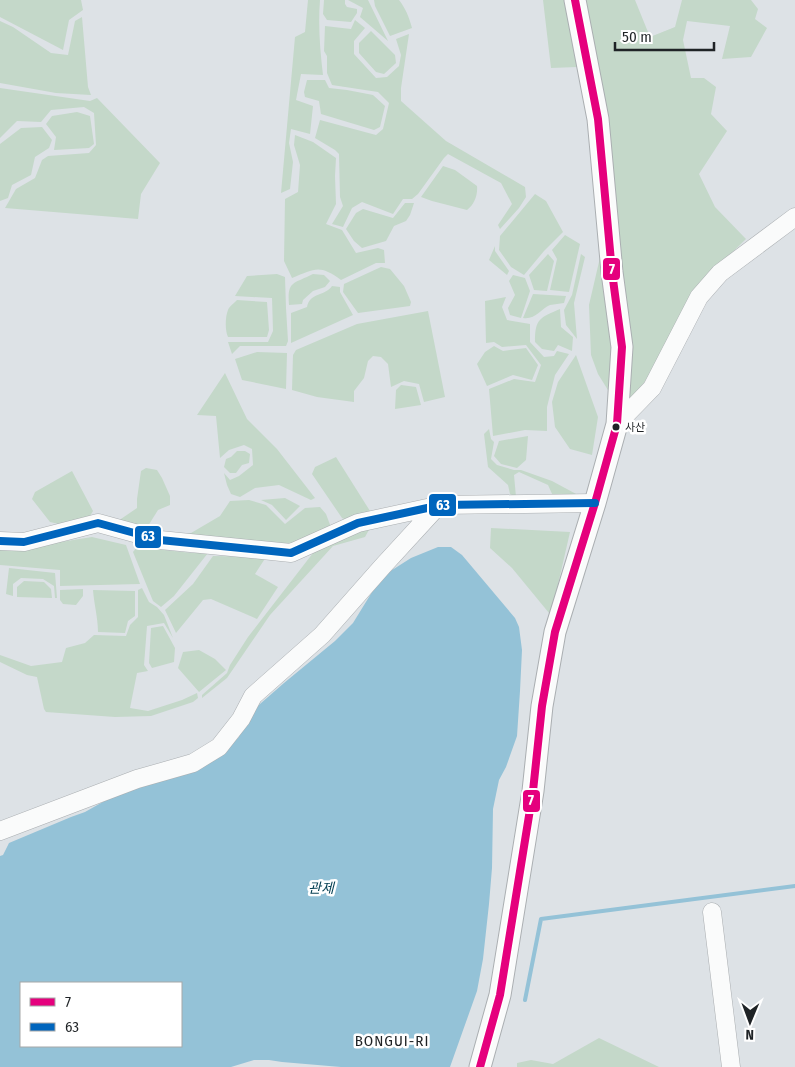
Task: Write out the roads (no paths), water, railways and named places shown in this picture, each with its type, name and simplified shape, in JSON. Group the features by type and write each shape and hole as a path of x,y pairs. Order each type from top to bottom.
{"main road":[{"path":"480,1067 500,995 533,791 542,706 554,632 595,504 617,424 622,347 612,272 598,119 575,0"}],"street":[{"path":"617,424 652,388 699,297 720,273 795,217"},
{"path":"0,541 24,542 98,524 160,540 291,553 358,523 438,506 595,504"},
{"path":"0,831 137,779 193,763 219,747 241,719 253,696 322,634 438,506"},
{"path":"712,912 731,1067"}],"water":[{"name":"관제","path":"438,547 451,547 462,555 515,618 519,627 522,650 517,736 506,767 499,780 493,809 492,868 483,959 477,991 450,1067 341,1067 254,1060 231,1067 0,1067 0,856 3,855 9,843 85,812 117,794 226,748 238,738 251,712 335,641 353,623 377,584 389,572 411,558"}],"waterway":[{"path":"525,1000 541,919 795,886"}],"place":[{"name":"사산","path":"616,427"}],"district":[{"name":"BONGUI-RI","path":"392,1041"}]}
